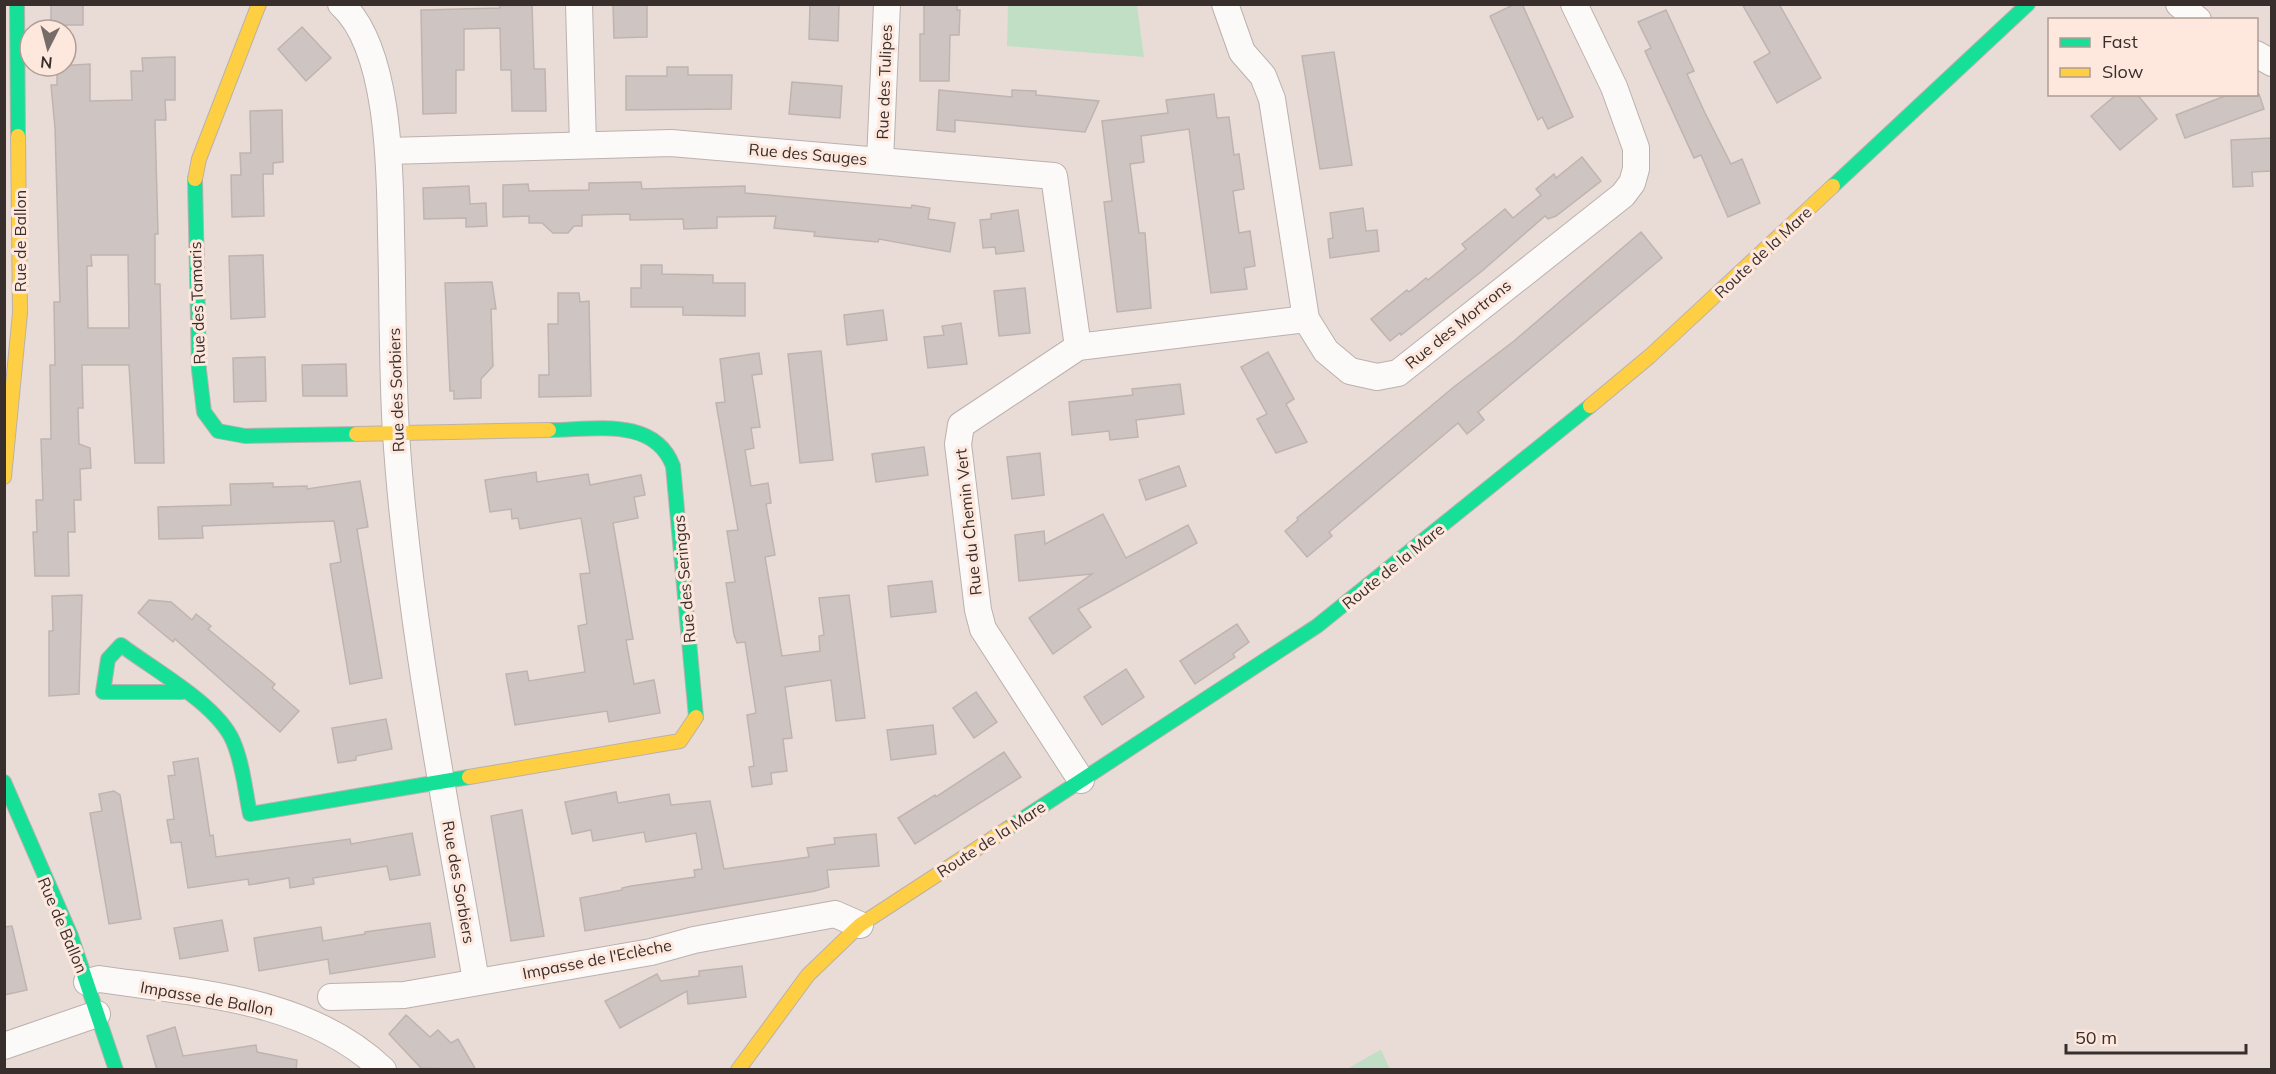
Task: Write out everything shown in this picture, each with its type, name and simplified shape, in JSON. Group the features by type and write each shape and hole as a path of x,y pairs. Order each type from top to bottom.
{"street":[{"name":"Rue de Ballon","path":"4,477 20,313 17,4"},
{"name":"Rue des Tamaris","path":"259,4 199,159 193,188 199,370 204,412 218,431 244,436 396,434"},
{"name":"Rue des Sorbiers","path":"341,4 361,32 373,60 389,151 396,434 414,612 476,981"},
{"path":"579,4 583,145"},
{"name":"Rue des Tulipes","path":"880,160 887,4"},
{"name":"Rue des Mortrons","path":"1225,4 1242,52 1263,76 1272,99 1306,319 1326,351 1350,370 1377,377 1398,373 1623,195 1632,183 1636,169 1636,148 1614,87 1574,4"},
{"name":"Route de la Mare","path":"738,1070 808,975 860,925 1317,626 1538,450 1650,356 2019,9 2028,4"},
{"path":"2179,4 2196,18"},
{"path":"2258,55 2271,63"},
{"name":"Rue des Sauges","path":"389,151 671,143 1054,176 1078,347"},
{"name":"Rue du Chemin Vert","path":"1081,780 983,629 978,610 958,444 961,425 1078,347 1306,319"},
{"name":"Rue des Seringas","path":"396,434 632,429 644,432 663,445 669,454 675,477 696,716 680,741 442,782"},
{"path":"182,692 104,692 108,659 121,645 211,714 228,732 237,757 250,814 442,782"},
{"name":"Rue de Ballon","path":"4,782 30,849 70,936 116,1070"},
{"name":"Impasse de l'Eclèche","path":"331,998 404,995 651,952 694,940 835,914 860,925"},
{"name":"Impasse de Ballon","path":"87,982 99,979 264,1006 304,1018 345,1038 383,1070"},
{"path":"4,1046 97,1014"}],"green space":[{"path":"1008,5 1137,5 1144,57 1007,46"},
{"path":"1380,1050 1390,1069 1347,1069"}],"building":[{"path":"51,4 83,4 83,25 78,25 78,18 51,18"},
{"path":"499,4 532,4 534,69 545,69 546,111 512,111 511,70 501,70 500,28 464,29 464,70 456,70 456,113 423,114 421,10 500,8"},
{"path":"613,4 647,4 647,37 614,38"},
{"path":"810,4 839,4 838,41 809,39"},
{"path":"924,4 957,4 957,10 960,10 959,35 950,35 949,81 920,81 920,34 924,34"},
{"path":"1515,4 1522,4 1573,117 1548,129 1542,117 1538,120 1490,16"},
{"path":"1742,4 1779,4 1821,78 1777,103 1754,62 1770,53"},
{"path":"1666,10 1694,71 1687,74 1705,113 1731,164 1742,159 1760,203 1728,217 1701,155 1694,158 1645,51 1651,48 1638,22"},
{"path":"302,27 331,58 306,81 278,49"},
{"path":"1334,52 1352,165 1320,169 1302,56"},
{"path":"175,57 175,100 165,100 166,120 155,120 158,234 155,234 155,284 160,284 164,463 135,463 129,365 82,365 83,408 78,408 79,444 90,448 91,468 80,469 81,500 74,500 75,532 68,532 69,576 35,576 33,532 37,532 36,500 43,500 41,439 51,439 50,365 55,365 54,302 60,302 55,128 51,85 57,85 57,78 78,78 78,65 90,64 90,101 132,100 131,71 143,71 142,58","holes":["91,255 128,255 129,328 88,328 87,266 92,266"]},
{"path":"667,67 688,67 688,75 732,75 731,109 626,110 626,76 667,76"},
{"path":"792,82 842,86 840,118 789,114"},
{"path":"939,90 1012,97 1012,90 1036,91 1036,95 1099,101 1085,132 955,120 955,132 937,130"},
{"path":"1214,94 1217,118 1229,117 1234,155 1239,154 1244,189 1233,191 1239,233 1250,231 1255,266 1244,268 1247,289 1211,293 1189,129 1141,136 1144,162 1130,164 1139,233 1145,233 1151,308 1117,312 1104,202 1112,201 1102,121 1168,113 1166,100"},
{"path":"2259,94 2264,109 2185,138 2176,115 2225,96 2258,96"},
{"path":"2115,96 2139,96 2157,119 2120,150 2091,116"},
{"path":"282,110 283,162 273,163 273,174 263,174 264,216 232,217 231,175 241,175 240,153 251,153 250,111"},
{"path":"2271,138 2271,171 2252,172 2253,186 2233,187 2231,140"},
{"path":"1582,157 1601,181 1556,216 1548,219 1545,216 1482,271 1401,335 1400,333 1390,341 1371,319 1407,290 1409,292 1426,278 1428,280 1466,249 1462,244 1505,209 1513,218 1541,195 1536,189 1554,174 1556,178"},
{"path":"641,182 642,189 745,186 745,193 930,208 928,219 955,223 950,252 879,239 878,242 814,236 815,232 774,228 776,216 717,217 717,228 684,229 683,219 630,220 630,214 582,215 582,226 574,226 568,233 553,233 542,223 529,223 529,216 503,217 503,185 528,184 529,191 589,190 589,183"},
{"path":"469,186 470,204 486,203 487,226 466,227 466,218 424,219 423,188"},
{"path":"1363,208 1366,231 1377,230 1379,251 1330,258 1328,239 1333,238 1330,213"},
{"path":"1018,210 1024,251 996,254 995,247 983,248 980,220 991,219 991,214"},
{"path":"1641,232 1662,258 1478,412 1484,420 1467,434 1458,423 1329,532 1332,536 1307,557 1285,531 1298,520 1297,518 1455,386 1514,341"},
{"path":"263,255 265,317 231,319 229,256"},
{"path":"641,265 662,265 662,274 713,275 713,283 745,283 745,316 683,315 683,307 631,307 631,288 641,288"},
{"path":"492,282 496,309 491,309 493,366 481,379 481,398 454,399 454,391 450,391 445,283"},
{"path":"1025,288 1030,333 999,336 994,291"},
{"path":"558,293 579,293 580,302 589,301 591,396 539,397 539,375 549,375 548,324 558,324"},
{"path":"883,310 887,340 847,345 844,315"},
{"path":"961,323 967,364 928,368 924,337 944,335 942,326"},
{"path":"821,351 833,460 800,463 788,354"},
{"path":"1268,352 1294,399 1286,404 1307,442 1276,453 1257,419 1267,414 1241,367"},
{"path":"759,353 762,374 752,375 760,427 751,428 754,448 745,450 751,486 768,483 771,503 766,504 775,555 765,557 782,656 820,651 819,636 824,635 819,598 849,595 865,718 836,721 831,680 785,687 792,738 783,739 787,771 771,773 772,784 752,787 749,767 754,766 747,715 756,713 745,642 737,643 734,635 726,583 735,582 727,531 738,530 716,403 725,402 720,359"},
{"path":"265,357 266,401 234,402 233,358"},
{"path":"346,364 347,396 303,396 302,365"},
{"path":"1180,384 1184,414 1136,420 1138,437 1110,440 1109,431 1072,435 1069,402 1133,395 1132,389"},
{"path":"924,447 928,475 876,482 872,454"},
{"path":"1040,453 1044,495 1012,499 1007,457"},
{"path":"1179,466 1186,486 1146,500 1139,480"},
{"path":"536,472 537,482 588,474 590,485 641,475 645,495 634,497 638,518 613,523 633,639 626,640 634,684 654,680 660,713 609,722 607,711 515,725 506,674 527,671 529,681 585,672 578,626 587,624 580,574 590,573 581,518 520,529 518,518 512,519 511,509 490,512 485,480"},
{"path":"360,481 368,527 357,529 382,678 350,684 330,564 341,562 334,521 202,526 203,538 159,539 158,507 231,505 230,484 273,483 273,487 307,486 307,489"},
{"path":"1103,514 1126,558 1188,525 1197,543 1078,609 1091,627 1053,654 1029,618 1092,574 1019,581 1015,535 1044,531 1045,544"},
{"path":"932,581 936,612 891,617 888,586"},
{"path":"82,595 79,694 49,696 49,631 53,631 52,596"},
{"path":"149,600 171,602 192,620 196,614 211,626 208,629 275,684 272,688 299,711 280,732 175,639 173,642 138,613"},
{"path":"1237,624 1249,642 1233,654 1235,657 1195,684 1180,661"},
{"path":"1126,669 1144,697 1102,725 1084,697"},
{"path":"976,692 997,722 974,738 953,708"},
{"path":"386,719 392,749 356,756 356,760 338,763 332,728"},
{"path":"933,725 936,754 891,760 887,730"},
{"path":"1004,752 1021,777 915,844 898,818 935,795 936,797"},
{"path":"198,758 210,836 213,835 216,857 350,839 351,844 412,833 420,875 390,880 387,866 313,878 314,884 290,888 289,878 249,885 248,879 188,888 181,842 171,843 167,820 174,819 168,776 175,775 173,762"},
{"path":"114,791 120,795 141,919 109,924 90,813 102,811 99,794"},
{"path":"616,792 618,803 669,794 671,805 710,801 724,869 809,857 807,848 835,844 834,838 876,834 879,866 827,870 829,887 815,891 585,931 580,898 622,890 622,888 631,886 695,877 694,870 702,869 696,833 646,842 644,832 593,841 591,830 572,834 565,802"},
{"path":"522,810 544,936 511,941 491,816"},
{"path":"222,920 228,951 180,959 174,928"},
{"path":"430,923 435,957 330,974 328,959 259,971 254,938 321,927 323,941 365,934 365,932"},
{"path":"12,926 27,990 4,995 4,927"},
{"path":"742,966 746,997 688,1004 687,991 620,1028 605,1001 657,974 661,981 699,976 699,971"},
{"path":"406,1015 430,1037 438,1030 451,1043 458,1039 476,1070 421,1068 389,1034"},
{"path":"175,1027 183,1056 256,1045 257,1052 297,1060 296,1070 157,1070 147,1036"}],"traffic: fast":[{"path":"17,4 18,136"},
{"path":"1833,186 2028,4"},
{"path":"195,179 199,370 204,412 218,431 245,436 356,434"},
{"path":"1007,829 1317,626 1590,406"},
{"path":"549,430 603,428 637,433 652,439 664,450 673,466 696,717"},
{"path":"182,692 103,692 108,659 121,645 183,688 225,727 236,750 250,814 469,777"},
{"path":"4,782 71,936 116,1070"}],"traffic: slow":[{"path":"195,179 199,159 259,4"},
{"path":"4,477 20,313 18,136"},
{"path":"1590,406 1650,356 1833,186"},
{"path":"356,434 549,430"},
{"path":"469,777 680,741 696,717"},
{"path":"738,1070 808,975 860,925 1007,829"}]}
